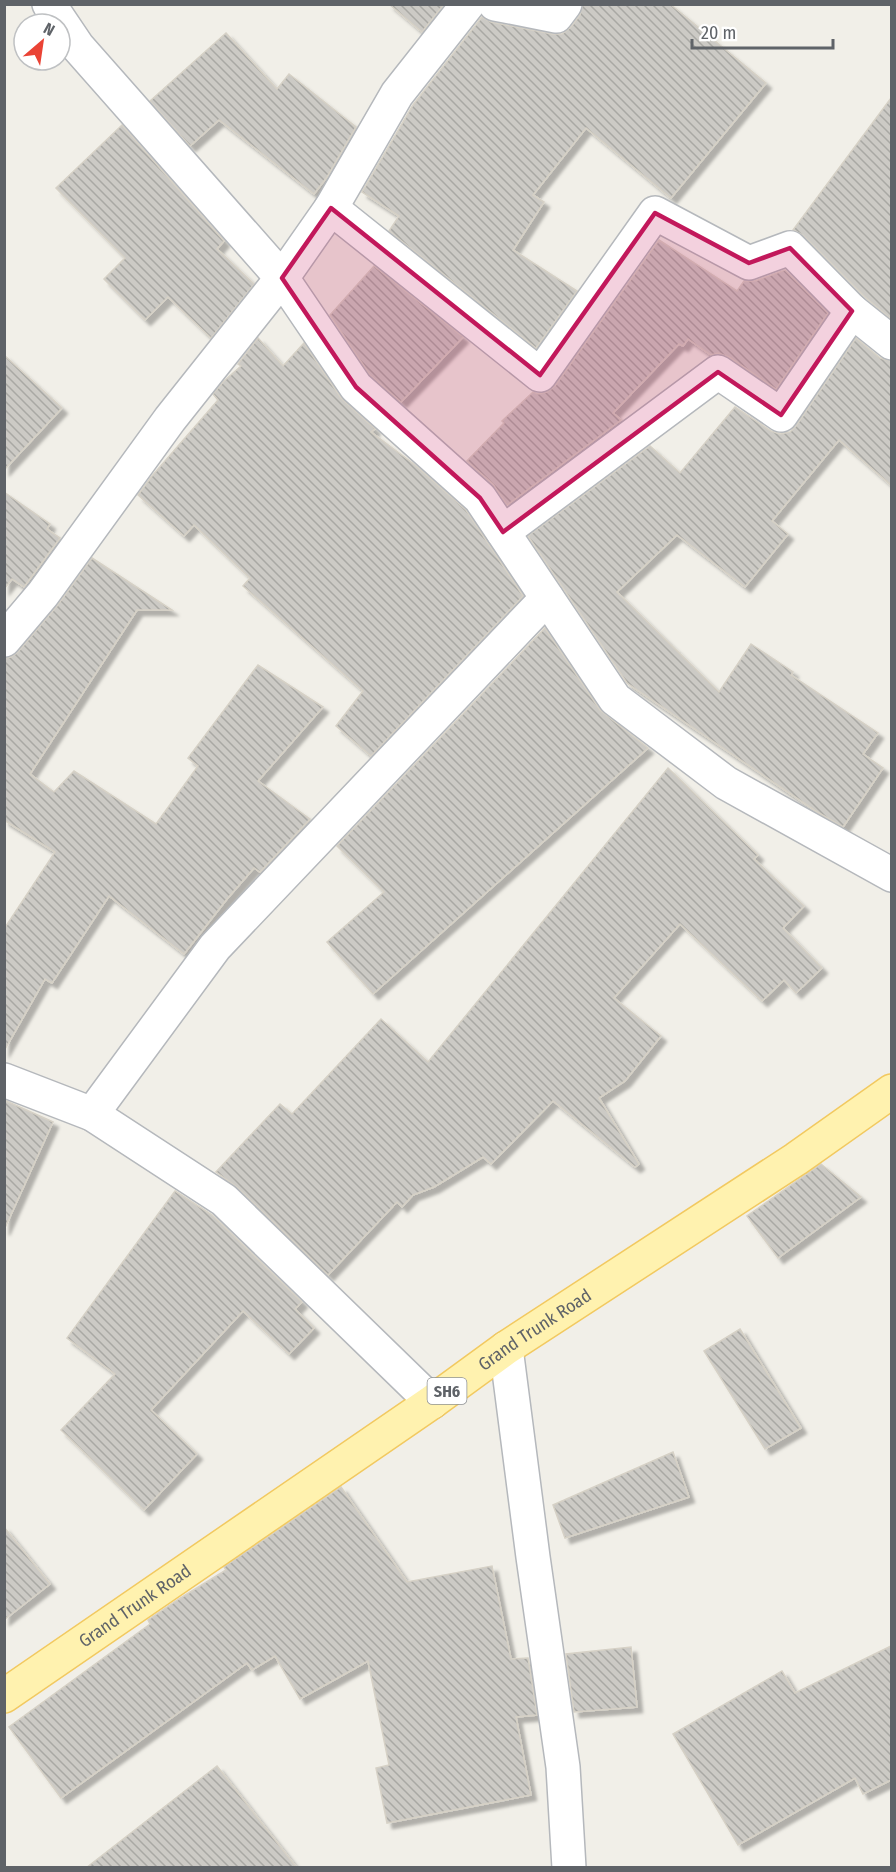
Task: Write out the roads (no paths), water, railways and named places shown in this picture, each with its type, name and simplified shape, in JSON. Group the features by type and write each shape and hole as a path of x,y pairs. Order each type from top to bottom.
{"main road":[{"name":"Grand Trunk Road","path":"4,1696 432,1402 506,1348 796,1159 891,1091"}],"street":[{"path":"49,4 78,47 282,278 356,387 480,498 615,699 726,783 891,875"},
{"path":"4,640 44,594 170,419 282,278 331,208 397,94 468,4"},
{"path":"495,4 556,16 565,4"},
{"path":"331,208 540,375 655,213 749,263 790,248 852,311 891,343"},
{"path":"503,532 718,372 781,415 852,311"},
{"path":"92,1114 215,947 547,598"},
{"path":"4,1080 92,1114 224,1200 432,1402"},
{"path":"506,1348 563,1767 569,1868"}]}
